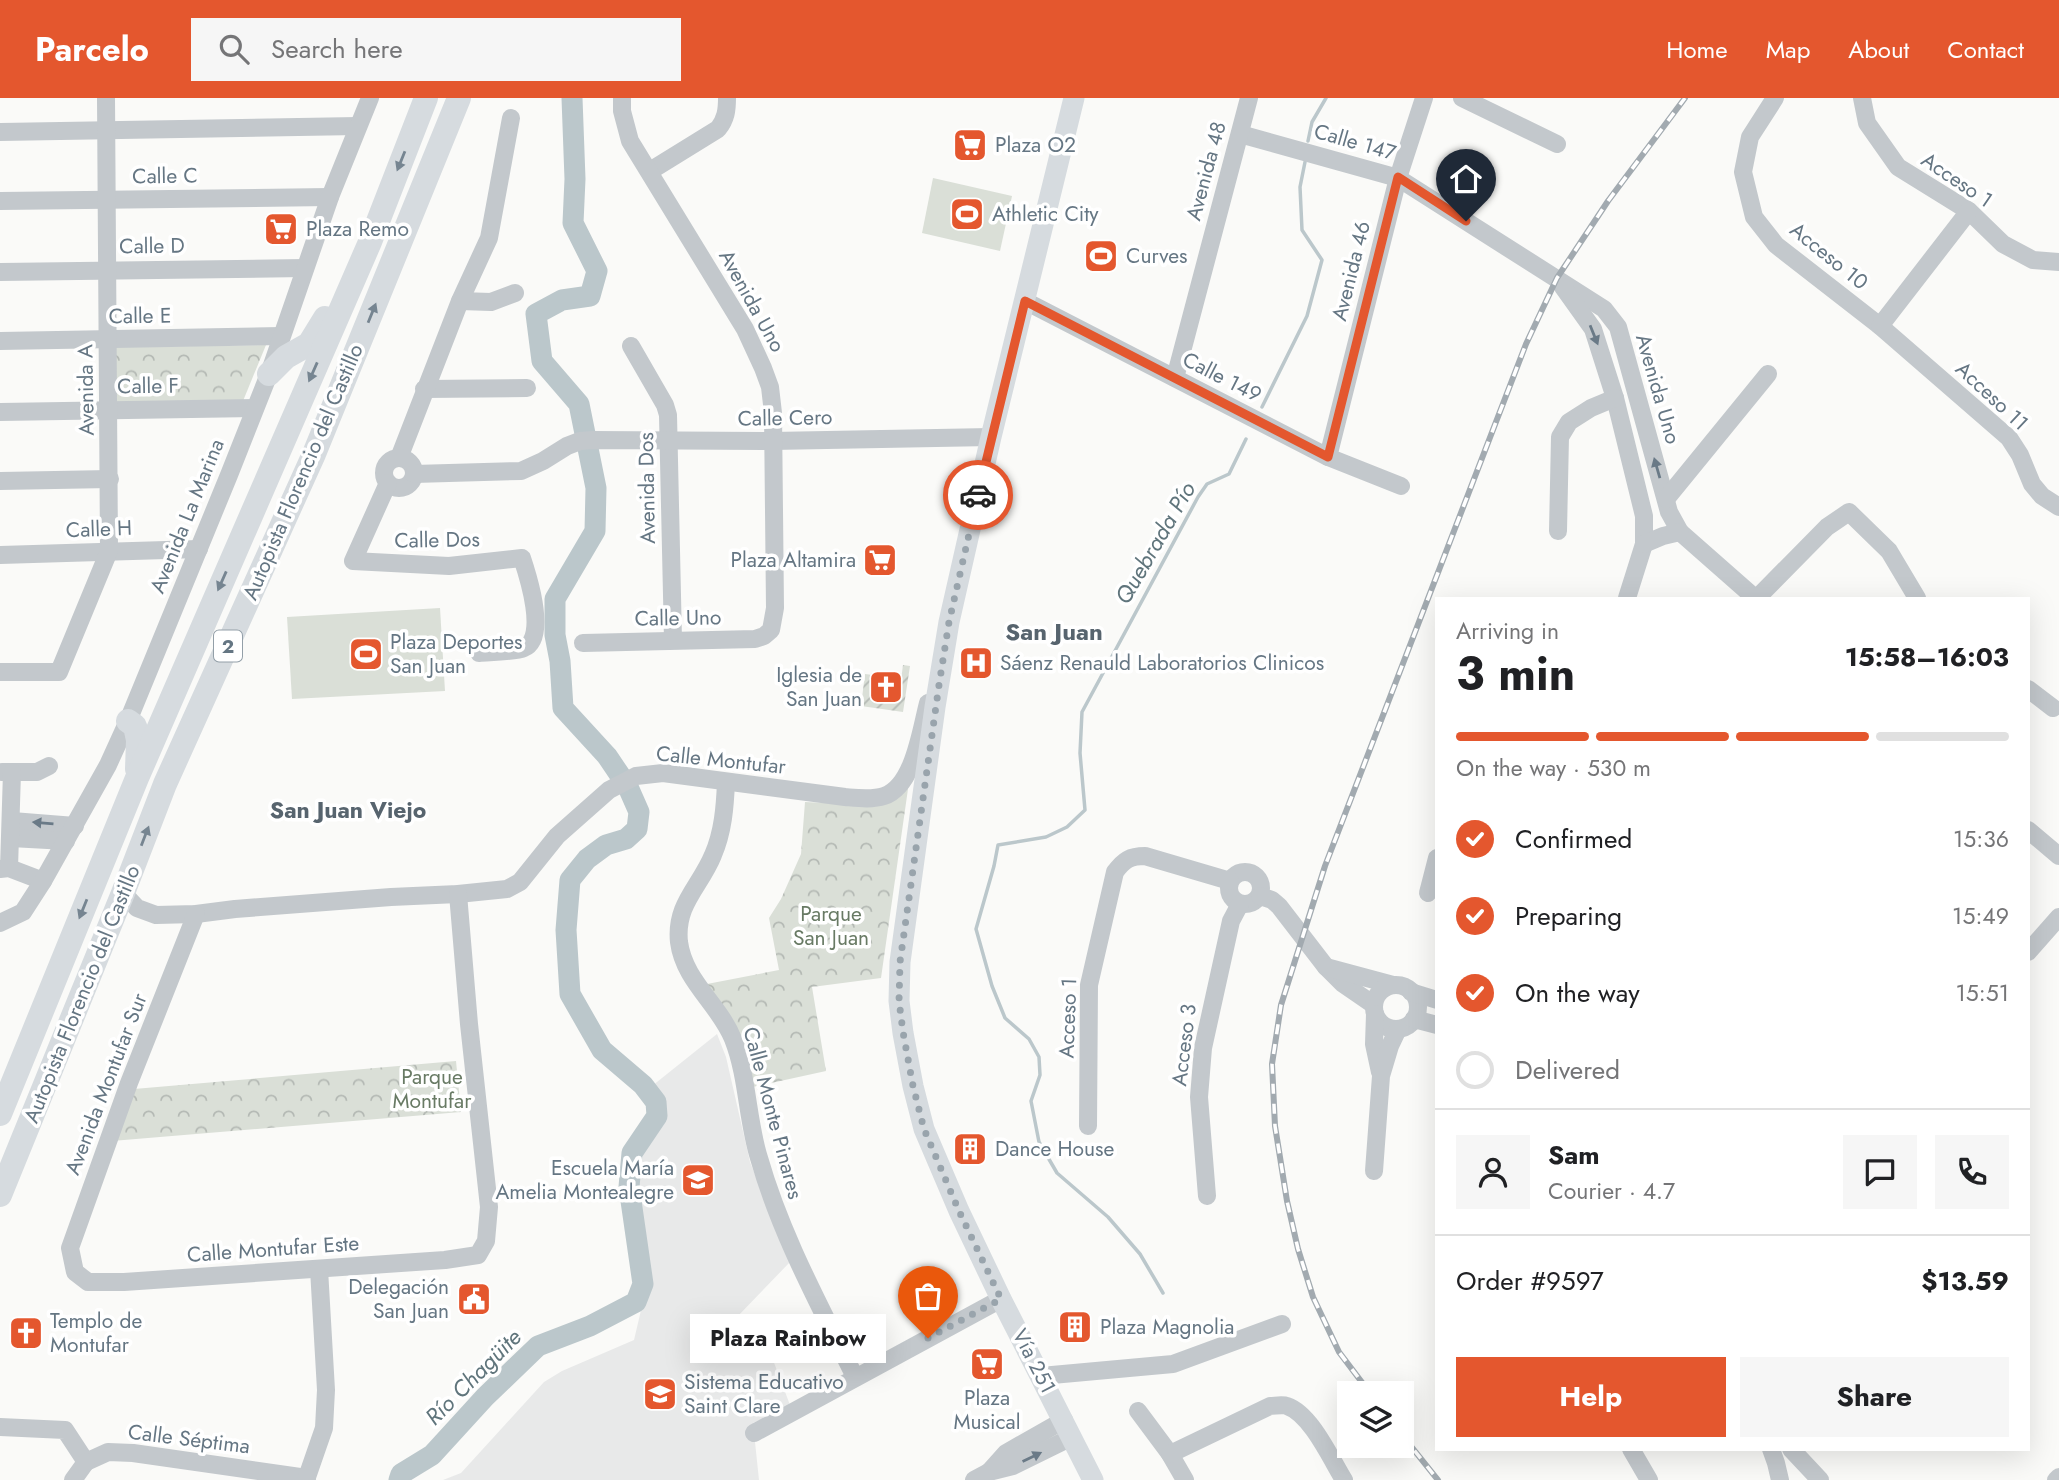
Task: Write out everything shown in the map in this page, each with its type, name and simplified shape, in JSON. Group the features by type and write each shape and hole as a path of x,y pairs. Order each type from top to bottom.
{"highway":[{"name":"Autopista Florencio del Castillo","path":"0,1114 136,778 370,242 426,98"},
{"name":"Autopista Florencio del Castillo","path":"0,1195 165,784 314,454 459,98"},
{"path":"269,374 286,358 309,344 320,328 345,277 370,242"},
{"path":"128,721 135,726 138,740 136,778"}],"main road":[{"name":"Vía 251","path":"1074,98 949,622 902,949 899,1001 913,1086 924,1129 1001,1299 1093,1480"}],"street":[{"name":"Avenida A","path":"0,672 58,672 109,551 106,98"},
{"name":"Avenida La Marina","path":"0,923 23,912 43,881 108,765 128,721 269,374 330,197 370,98"},
{"name":"Avenida Uno","path":"622,98 622,111 630,141 756,350 770,387 773,413 775,608 771,630"},
{"path":"650,171 711,135 723,123 727,112 727,98"},
{"name":"Avenida 48","path":"1175,378 1249,98"},
{"name":"Avenida 46","path":"1328,457 1398,177 1424,98"},
{"path":"1462,98 1556,145"},
{"name":"Acceso 10","path":"1775,98 1750,137 1743,172 1754,217 1776,245 1880,326"},
{"name":"Acceso 1","path":"1862,98 1867,123 1898,167 1969,211 2003,244 2033,260 2059,262"},
{"path":"399,458 460,301 489,238 511,118"},
{"path":"0,132 358,126"},
{"name":"Calle 147","path":"1240,134 1398,177 1557,278"},
{"name":"Calle C","path":"0,201 330,197"},
{"path":"1880,326 1969,211"},
{"name":"Calle D","path":"0,272 305,268"},
{"path":"1557,278 1593,329 1615,398 1644,516 1644,544 1627,597"},
{"name":"Avenida Uno","path":"1557,278 1604,309 1618,327 1668,506 1670,534"},
{"path":"460,301 491,302 514,293"},
{"name":"Calle 149","path":"1025,301 1328,457 1401,486"},
{"name":"Acceso 11","path":"1880,326 2009,438 2020,455 2032,484 2042,496 2059,507"},
{"name":"Calle E","path":"0,341 281,337"},
{"name":"Avenida Dos","path":"631,346 665,405 669,425 667,441 673,640"},
{"path":"1668,506 1768,374"},
{"path":"424,389 527,388"},
{"path":"1558,531 1560,437 1569,422 1591,408 1615,398"},
{"name":"Calle F","path":"0,412 255,408"},
{"name":"Calle Cero","path":"414,474 521,471 587,440 772,441 991,437"},
{"path":"399,458 407,460 414,474 411,482 404,487 395,487 387,483 385,466 388,461 399,458"},
{"path":"0,481 110,479"},
{"name":"Calle Dos","path":"387,483 353,561 449,566 522,558 531,585 536,633 525,648 479,653"},
{"path":"1757,597 1827,527 1849,512 1889,551 1916,597"},
{"path":"1644,516 1755,597"},
{"path":"1644,544 1670,534"},
{"name":"Calle H","path":"0,555 199,549"},
{"name":"Calle Montufar","path":"123,893 137,908 156,915 507,889 520,882 557,836 599,798 628,780 663,773 859,798 884,796 904,780 913,759 949,622"},
{"name":"Calle Uno","path":"583,643 744,640 764,636 771,630"},
{"path":"2030,691 2053,708"},
{"path":"43,881 5,869 11,830 6,772 37,772 49,766"},
{"name":"Calle Monte Pinares","path":"726,782 725,808 718,841 713,856 681,912 679,944 692,977 724,1020 732,1036 758,1155 778,1218 855,1377"},
{"path":"11,830 70,834"},
{"path":"2030,832 2059,856"},
{"name":"Acceso 1","path":"1088,1126 1089,985 1115,872 1124,861 1133,856 1145,856 1230,881"},
{"path":"1428,893 1435,866"},
{"path":"1242,872 1255,875 1262,888 1260,896 1248,905 1234,901 1228,888 1230,881 1242,872"},
{"name":"Calle Montufar Este","path":"75,1272 88,1283 100,1283 445,1260 478,1255 486,1241 489,1207 458,894"},
{"path":"1260,896 1279,906 1326,967 1374,1009 1379,1023 1398,1030 1407,1026 1418,1010 1411,992"},
{"name":"Acceso 3","path":"1207,1196 1199,1097 1203,1048 1231,921 1240,904"},
{"name":"Avenida Montufar Sur","path":"75,1272 70,1248 129,1083 196,914"},
{"path":"2030,950 2059,917"},
{"path":"1326,967 1403,986 1411,992 1435,999"},
{"path":"1381,1076 1374,1044 1374,1009 1377,996 1384,988 1393,985"},
{"path":"1414,1019 1435,1024"},
{"path":"1374,1171 1381,1076 1398,1030"},
{"path":"307,1479 324,1428 326,1390 319,1269"},
{"path":"754,1433 1001,1299"},
{"path":"1041,1376 1173,1364 1282,1324"},
{"path":"1170,1454 1270,1406 1284,1405 1297,1411 1313,1428 1344,1480"},
{"path":"1138,1411 1170,1454 1185,1480"},
{"path":"0,1427 65,1430 86,1462 73,1480"},
{"path":"982,1476 1006,1453 1068,1429"},
{"path":"1632,1451 1649,1480"},
{"path":"1772,1451 1780,1480"},
{"path":"1793,1451 1814,1479"},
{"name":"Calle Séptima","path":"86,1462 108,1452 133,1453 307,1479"}],"shaded area":[{"path":"717,1034 726,1057 750,1162 790,1262 736,1318 738,1342 761,1328 790,1405 753,1423 759,1480 443,1480 461,1473 544,1382 562,1371 634,1340 650,1272 638,1197 639,1156 662,1117 660,1100 652,1086"}],"green space":[{"name":"Athletic City","path":"933,178 1012,196 1000,251 922,233"},
{"path":"266,345 243,401 115,403 115,347"},
{"name":"Plaza Deportes San Juan","path":"440,608 445,691 292,699 287,617"},
{"path":"903,665 910,666 903,712 861,706 865,674 873,675 870,699 898,703"},
{"name":"Parque San Juan","path":"909,782 881,978 812,987 826,1071 748,1088 729,1016 707,984 779,970 769,918 781,899 801,854 805,802 869,805"},
{"name":"Parque Montufar","path":"456,1061 461,1112 112,1141 134,1089"}],"waterway":[{"name":"Río Chagüite","path":"399,1480 401,1474 432,1455 485,1397 538,1346 590,1326 636,1302 643,1284 629,1187 632,1153 657,1116 656,1102 643,1085 602,1050 570,994 566,930 570,880 587,859 606,845 626,839 637,829 639,812 628,787 607,756 563,708 560,661 555,635 555,599 595,531 596,488 579,404 542,361 536,314 562,300 590,296 597,271 573,223 575,179 572,98"},
{"name":"Quebrada Pío","path":"1308,141 1312,122 1326,98"},
{"name":"Quebrada Pío","path":"1262,407 1307,316 1322,260 1302,230 1300,187 1305,162"},
{"name":"Quebrada Pío","path":"1163,1293 1140,1254 1108,1217 1057,1173 1039,1142 1031,1101 1040,1075 1039,1057 1029,1039 1005,1018 992,986 976,929 998,845 1046,837 1067,827 1085,810 1080,753 1082,712 1198,497 1207,484 1229,474 1246,439"}],"railway":[{"path":"1361,1381 1339,1352 1313,1297 1287,1201 1275,1126 1272,1064 1281,1005 1325,866 1526,344 1557,278 1608,201 1685,98"},
{"path":"1414,1450 1438,1480"}],"way so far":[{"path":"928,1338 1001,1299 924,1129 913,1086 899,1001 900,962 935,707 949,622 978,495"}],"place":[{"name":"Plaza O2","path":"970,145"},
{"name":"Athletic City","path":"967,214"},
{"name":"Plaza Remo","path":"281,229"},
{"name":"Curves","path":"1101,256"},
{"name":"Plaza Altamira","path":"880,560"},
{"name":"Plaza Deportes San Juan","path":"366,654"},
{"name":"Sáenz Renauld Laboratorios Clinicos","path":"976,663"},
{"name":"Iglesia de San Juan","path":"886,687"},
{"name":"Dance House","path":"970,1149"},
{"name":"Escuela María Amelia Montealegre","path":"698,1180"},
{"name":"Delegación San Juan","path":"474,1299"},
{"name":"Plaza Magnolia","path":"1075,1327"},
{"name":"Templo de Montufar","path":"26,1333"},
{"name":"Plaza Rainbow","path":"928,1338"},
{"name":"Plaza Musical","path":"987,1364"},
{"name":"Sistema Educativo Saint Clare","path":"660,1394"}],"district":[{"name":"San Juan","path":"1054,632"},
{"name":"San Juan Viejo","path":"348,810"}],"route":[{"path":"978,495 1025,301 1328,457 1398,177 1466,221"}]}
